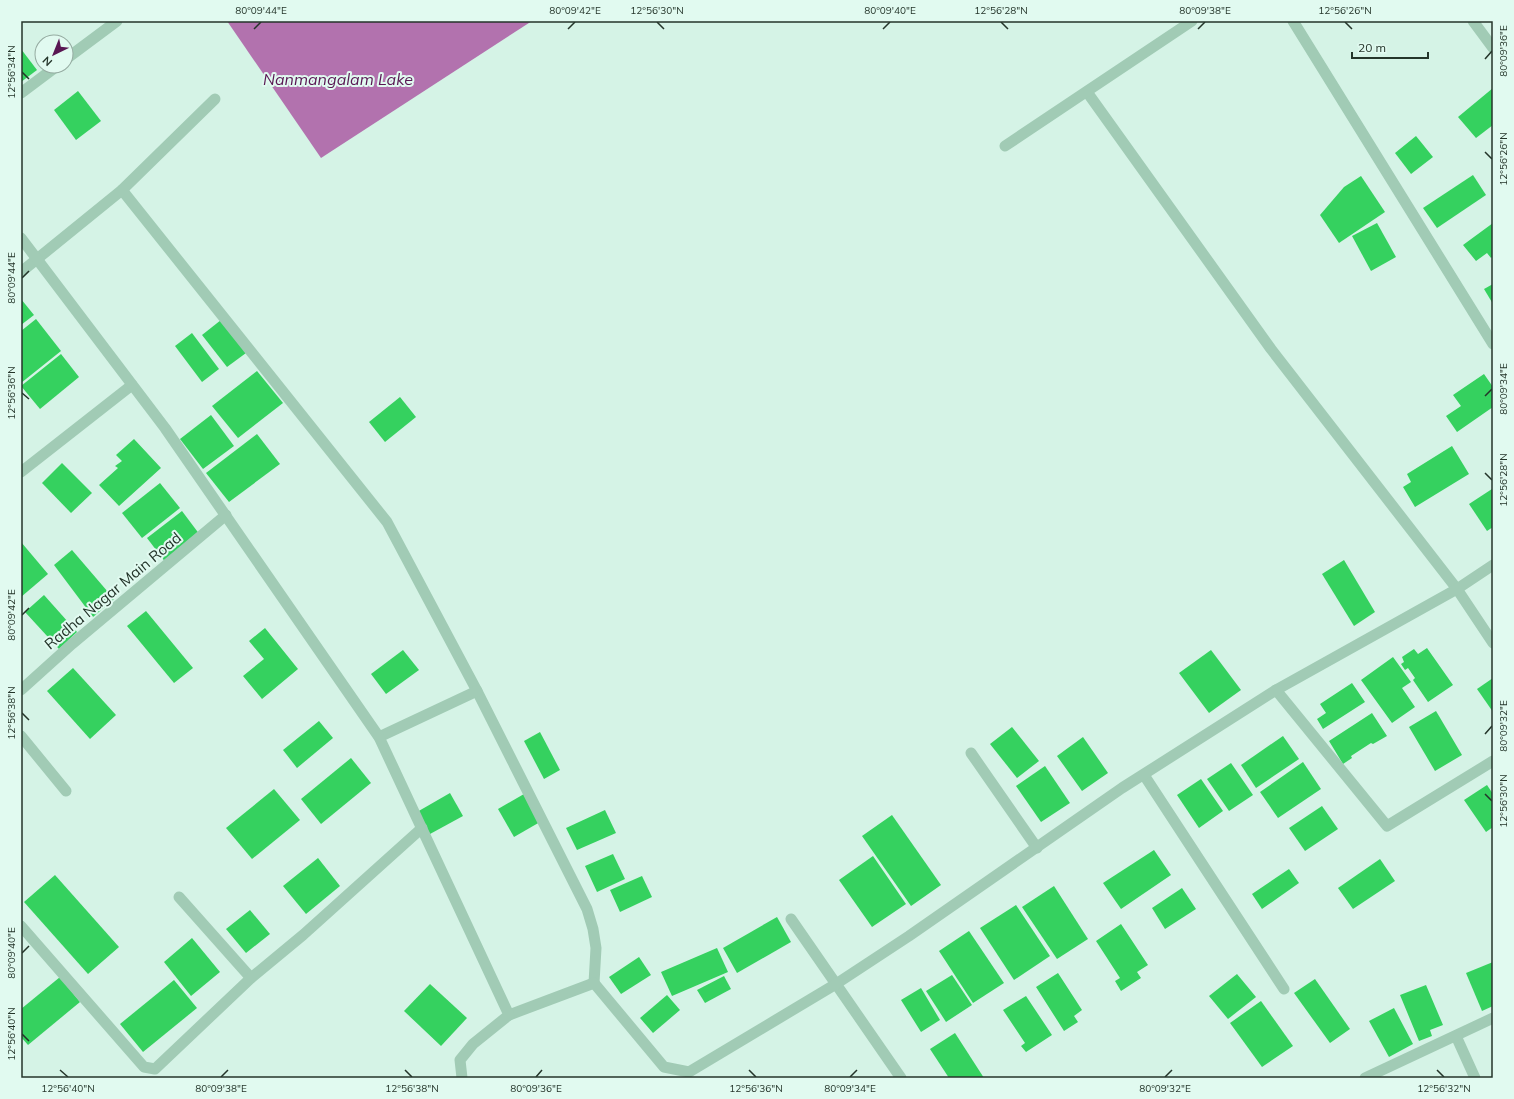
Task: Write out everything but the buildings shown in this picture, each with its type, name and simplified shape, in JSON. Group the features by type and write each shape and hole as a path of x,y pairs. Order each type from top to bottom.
{"street":[{"path":"74,53 116,21"},
{"path":"1005,146 1192,21"},
{"path":"1293,21 1493,344"},
{"path":"1473,21 1493,48"},
{"path":"21,93 46,74"},
{"path":"1087,92 1271,349 1457,589 1493,644"},
{"path":"21,272 122,190 215,99"},
{"path":"122,190 387,522 477,691 587,909 594,929 596,948 594,983 664,1067 689,1072 836,984 909,936 1144,775 1276,690 1457,589 1493,565"},
{"path":"21,238 165,428 379,737 509,1015"},
{"path":"21,472 132,385"},
{"name":"Radha Nagar Main Road","path":"21,690 72,644 226,515"},
{"path":"1276,690 1387,826 1493,761"},
{"path":"379,737 477,691"},
{"path":"21,736 66,791"},
{"path":"971,753 1037,848"},
{"path":"1144,775 1284,989"},
{"path":"21,926 144,1067 155,1069 251,978 303,936 422,828"},
{"path":"179,897 251,978"},
{"path":"791,919 901,1078"},
{"path":"462,1078 460,1060 473,1044 509,1015 594,983"},
{"path":"1365,1078 1493,1018"},
{"path":"1456,1036 1475,1078"}],"water":[{"name":"Nanmangalam Lake","path":"227,21 532,21 321,158"}]}
